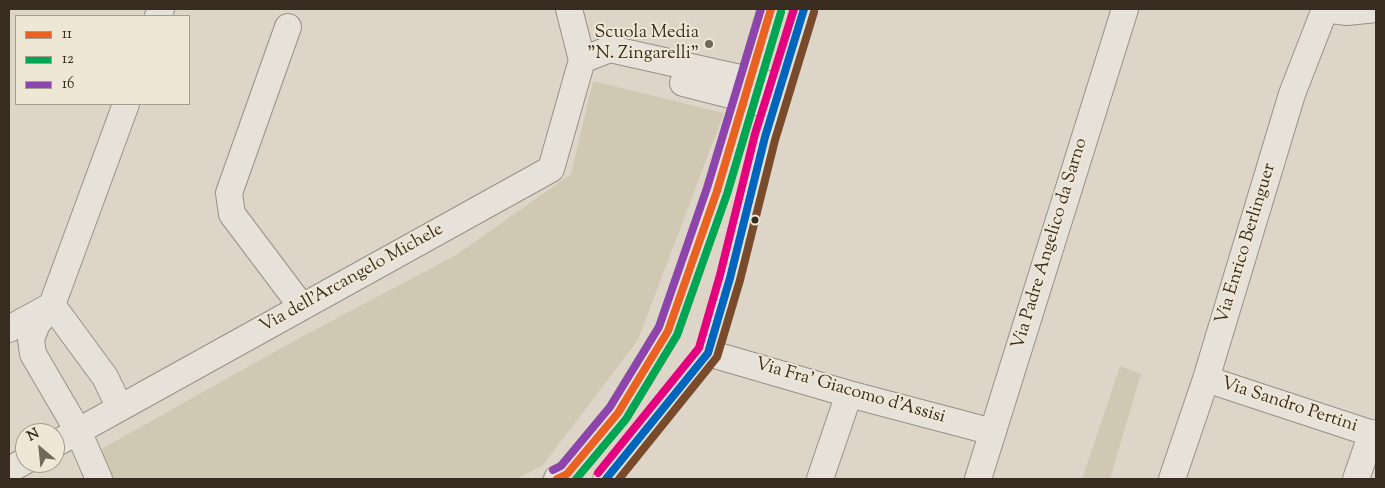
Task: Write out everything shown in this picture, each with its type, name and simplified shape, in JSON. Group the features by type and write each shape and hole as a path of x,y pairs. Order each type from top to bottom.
{"street":[{"path":"569,9 582,60 610,48 777,97"},
{"path":"557,479 567,474 618,413 668,331 717,191 771,9"},
{"path":"606,479 708,353 730,278 777,97 804,9"},
{"name":"Via Padre Angelico da Sarno","path":"978,479 1125,9"},
{"path":"1325,9 1347,12 1376,9"},
{"name":"Via Enrico Berlinguer","path":"1172,479 1206,379 1292,94 1325,9"},
{"path":"288,27 229,193 232,214 302,307"},
{"name":"Via dell'Arcangelo Michele","path":"65,439 551,169 582,60"},
{"path":"99,479 78,432 33,354 31,338 37,324 52,305 126,105"},
{"path":"9,329 52,305"},
{"path":"52,305 105,377 120,408"},
{"name":"Via Fra' Giacomo d'Assisi","path":"708,353 849,394 993,432"},
{"name":"Via Sandro Pertini","path":"1206,379 1374,434 1356,479"},
{"path":"820,479 849,394"}],"shaded area":[{"path":"593,81 724,113 638,340 543,465 517,479 107,479 96,452 292,342 456,255 571,174"},
{"path":"1120,366 1141,374 1110,479 1082,479"}],"transit line":[{"name":"16","path":"553,470 561,466 610,407 659,327 707,188 761,9"},
{"name":"11","path":"557,479 567,474 618,413 668,331 717,191 771,9"},
{"path":"598,473 699,348 720,275 755,134 794,9"},
{"path":"606,479 708,353 730,278 765,137 804,9"},
{"name":"12","path":"576,479 626,419 677,335 727,194 781,12"},
{"path":"619,479 717,357 740,280 775,140 814,12"}],"place":[{"name":"Scuola Media \"N. Zingarelli\"","path":"709,44"}]}
